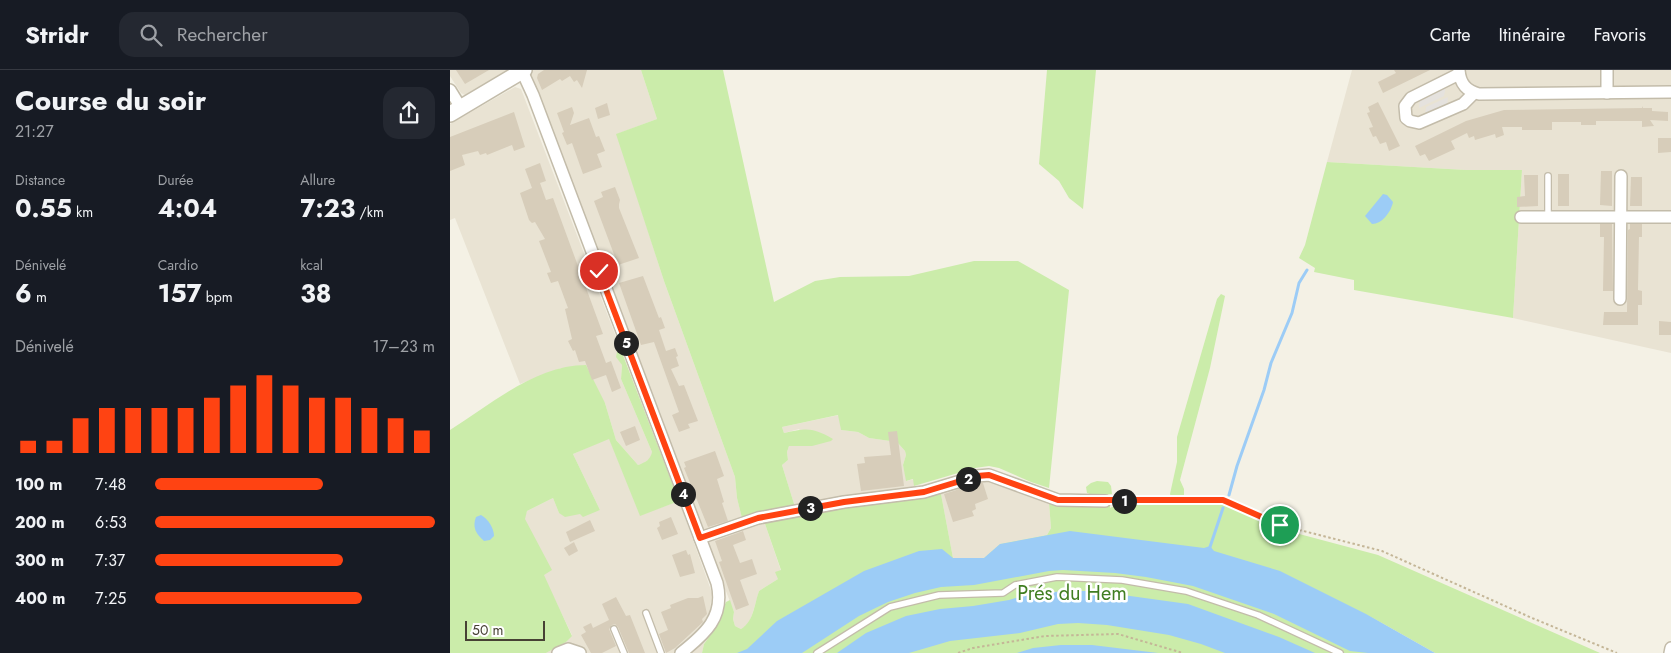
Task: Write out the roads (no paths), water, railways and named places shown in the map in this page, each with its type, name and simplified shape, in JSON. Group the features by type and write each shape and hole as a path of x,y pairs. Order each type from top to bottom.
{"street":[{"path":"450,90 456,111 523,70 717,583 719,598 709,629 681,653"},
{"path":"1607,70 1607,93"},
{"path":"1474,93 1463,104 1420,123 1410,122 1406,118 1404,106 1411,98 1459,72 1459,78 1466,88 1474,93 1492,95 1671,92"},
{"path":"1620,298 1621,176"},
{"path":"1521,217 1671,216"},
{"path":"700,538 758,518 844,502 924,492 977,476 989,475 1058,500 1105,501"},
{"path":"1670,653 1671,648"},
{"path":"558,653 568,649 580,653"}],"lane":[{"path":"1548,176 1548,217"},
{"path":"817,653 890,607 939,596 1003,593 1016,585 1057,577 1122,580 1186,591 1258,615 1340,653"},
{"path":"646,613 661,653"},
{"path":"614,629 624,653"}],"water":[{"path":"1383,194 1387,195 1393,202 1392,206 1383,220 1372,224 1365,216"},
{"path":"481,515 492,527 494,536 490,540 484,541 476,530 474,524 476,517"},
{"path":"1070,531 1204,548 1210,546 1214,551 1280,571 1366,614 1435,653 1368,653 1350,651 1274,614 1193,586 1115,573 1063,570 974,585 941,587 915,593 888,602 859,616 802,653 737,653 747,649 777,621 864,571 919,551 942,549 953,558 984,558 1000,544"},
{"path":"1094,591 1188,604 1279,637 1315,653 1225,653 1169,635 1107,625 1078,623 1058,624 1020,633 950,641 909,653 837,653 866,633 906,616 940,609 1009,600 1028,594"},
{"path":"1061,645 1092,645 1158,653 1017,653 1033,648"}],"waterway":[{"path":"1229,495 1237,466 1264,390 1271,363 1292,313 1299,283 1307,270"},
{"path":"1209,550 1223,508"}],"park label":[{"name":"Prés du Hem","path":"1072,593"}]}
